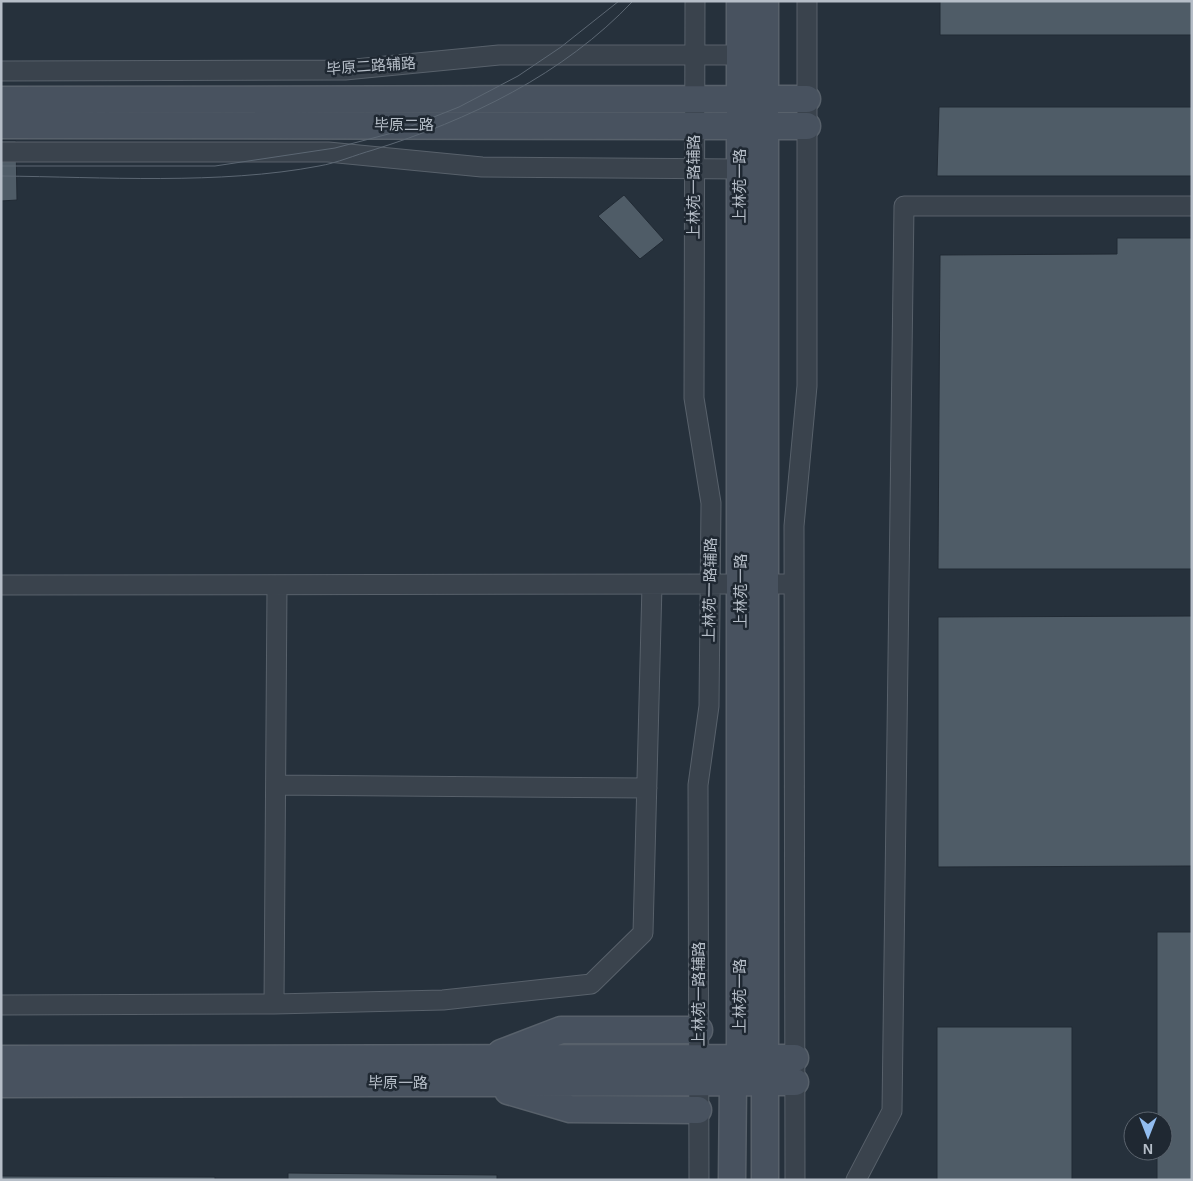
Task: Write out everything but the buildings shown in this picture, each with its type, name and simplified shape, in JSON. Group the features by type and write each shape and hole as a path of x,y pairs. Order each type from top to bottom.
{"street":[{"name":"上林苑一路辅路","path":"695,1 693,126 694,398 711,503 709,706 698,785 699,1180"},
{"name":"上林苑一路","path":"740,1 740,55 752,99"},
{"name":"上林苑一路","path":"765,1 752,99 751,1070 765,1180"},
{"path":"795,1180 794,526 807,386 807,1"},
{"name":"毕原二路辅路","path":"1,71 345,70 499,55 740,55"},
{"name":"毕原二路","path":"1,100 807,99"},
{"name":"毕原二路","path":"1,125 807,126"},
{"name":"上林苑一路","path":"752,126 740,169 753,584"},
{"path":"1,152 328,152 482,167 740,169"},
{"path":"856,1180 892,1111 904,206 1192,206"},
{"path":"1,585 652,586 794,584"},
{"path":"274,1004 277,586"},
{"path":"1,1005 274,1004 442,1000 591,984 643,933 652,586"},
{"path":"276,785 647,788"},
{"path":"485,1071 561,1030 699,1030"},
{"name":"毕原一路","path":"1,1059 485,1071 795,1070"},
{"name":"上林苑一路","path":"732,1180 751,1070"},
{"path":"485,1071 570,1110 698,1110"},
{"name":"毕原一路","path":"1,1084 485,1071"}],"tram line":[{"path":"1,166 215,166 335,148 396,132 459,107 518,76 561,47 619,1"},
{"path":"1,176 202,178 281,172 332,163 409,138 479,109 513,92 545,73 576,51 606,27 633,1"}]}
